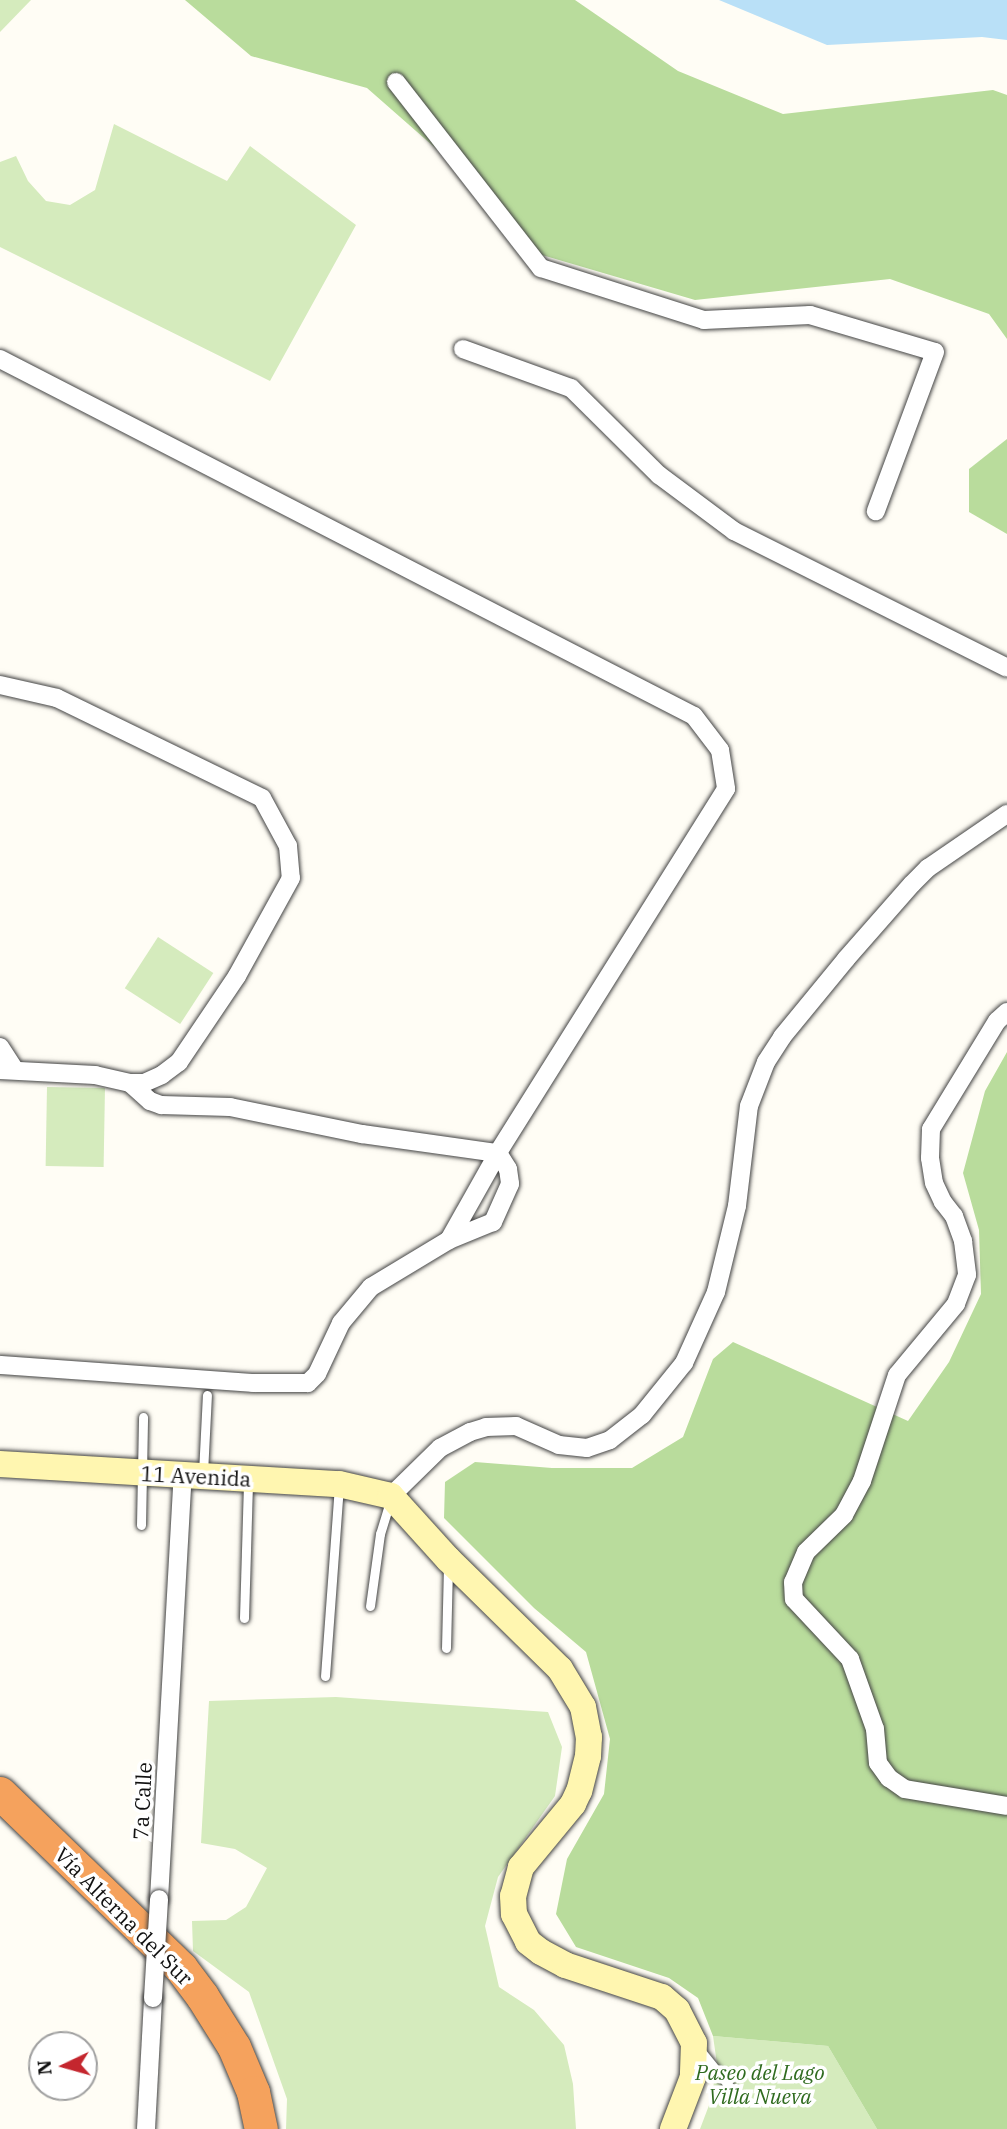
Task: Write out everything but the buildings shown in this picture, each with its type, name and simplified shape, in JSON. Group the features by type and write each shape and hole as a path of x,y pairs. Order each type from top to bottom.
{"highway":[{"name":"Vía Alterna del Sur","path":"0,1793 181,1968 234,2046 253,2092 261,2129"},
{"name":"Vía Alterna del Sur","path":"0,1817 139,1949 183,2002 218,2060 240,2129"}],"street":[{"path":"396,82 541,268 704,320 810,315 935,352 876,511"},
{"path":"463,349 571,388 659,475 734,531 1007,668"},
{"path":"0,359 694,716 720,751 726,789 498,1153 449,1240"},
{"path":"0,685 57,698 262,798 288,846 291,878 237,976 179,1062 162,1075 144,1083 130,1083 95,1075 8,1070 0,1046"},
{"path":"673,2129 693,2077 694,2043 677,2010 662,1997 565,1965 541,1952 528,1942 520,1931 514,1914 516,1882 521,1867 573,1804 588,1756 587,1723 578,1696 560,1669 449,1559 391,1496 440,1448 470,1432 486,1427 516,1426 559,1445 587,1448 610,1440 642,1415 684,1363 716,1292 737,1206 749,1106 766,1062 782,1037 912,884 928,868 1007,814"},
{"path":"1007,1012 998,1021 931,1129 930,1158 934,1183 943,1202 954,1216 963,1241 967,1275 956,1304 897,1375 862,1481 844,1515 806,1552 793,1581 794,1599 850,1659 875,1729 878,1763 889,1778 905,1789 1007,1806"},
{"path":"130,1083 150,1101 161,1105 230,1107 362,1135 498,1153"},
{"path":"0,1365 253,1382 308,1383 317,1374 341,1323 370,1287 449,1240 486,1226 501,1210 510,1184 508,1169 498,1153"},
{"name":"11 Avenida","path":"0,1464 339,1484 391,1496"},
{"name":"7a Calle","path":"146,2129 159,1899 193,1476"}],"lane":[{"path":"193,1476 207,1395"},
{"path":"141,1525 144,1417"},
{"path":"244,1618 248,1479"},
{"path":"325,1676 339,1484"},
{"path":"370,1606 380,1534 391,1496"},
{"path":"446,1648 449,1559"},
{"path":"694,2043 730,2087"}],"green space":[{"path":"0,0 31,0 0,32"},
{"path":"185,0 575,0 678,71 783,114 993,90 1007,95 1007,339 989,314 890,279 695,300 542,255 457,167 367,88 251,56"},
{"path":"114,124 227,181 250,146 356,225 270,381 0,247 0,162 16,156 28,181 46,201 70,205 95,190"},
{"path":"1007,439 1007,534 969,512 969,469"},
{"path":"158,937 213,973 180,1024 125,988"},
{"path":"1007,1052 1007,2129 877,2129 828,2046 713,2036 698,1998 669,1978 576,1947 556,1914 567,1859 604,1794 610,1739 586,1652 534,1608 444,1518 445,1482 475,1462 552,1468 632,1468 683,1437 713,1359 733,1342 908,1421 949,1362 981,1294 979,1230 963,1173 985,1091"},
{"path":"47,1087 105,1088 104,1167 46,1166"},
{"path":"336,1697 548,1712 562,1747 555,1796 498,1877 485,1926 499,1987 534,2010 564,2045 573,2084 576,2129 286,2129 287,2099 249,1992 193,1951 192,1921 226,1920 246,1907 267,1868 235,1849 201,1843 209,1701"},
{"name":"Paseo del Lago Villa Nueva","path":"713,2036 828,2046 877,2129 700,2129 711,2100 717,2064"}],"water":[{"path":"719,0 1007,0 1007,40 982,37 827,45"}]}
